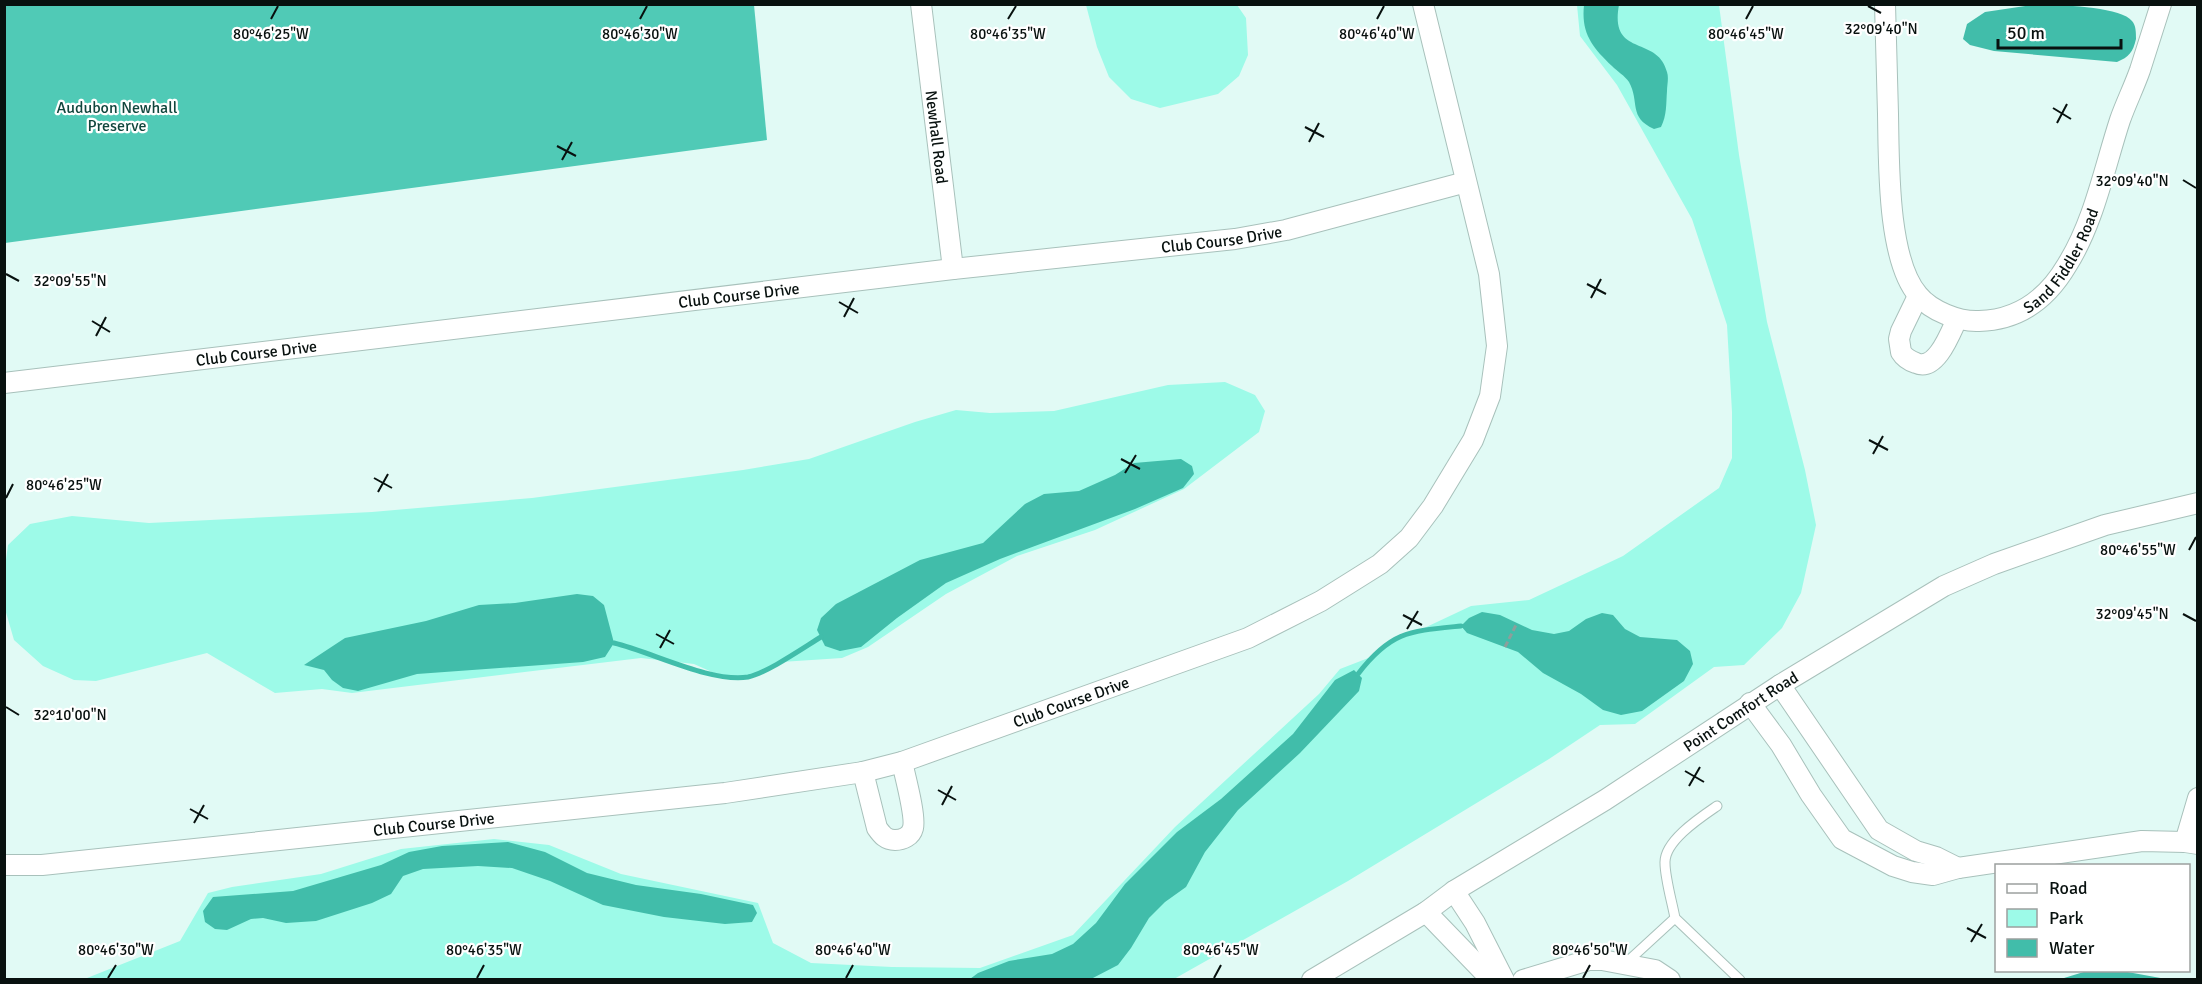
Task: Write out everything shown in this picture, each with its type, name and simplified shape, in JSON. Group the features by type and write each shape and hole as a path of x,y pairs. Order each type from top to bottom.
{"street":[{"name":"Newhall Road","path":"921,4 953,269"},
{"name":"Club Course Drive","path":"4,865 42,865 713,794 863,772 902,762 1248,638 1321,601 1380,564 1409,538 1433,506 1473,440 1490,396 1497,346 1490,284 1423,4"},
{"path":"1885,4 1889,168 1894,226 1903,267 1918,296 1899,339 1901,352 1920,365 1927,365 1934,361 1957,319"},
{"name":"Sand Fiddler Road","path":"1918,296 1957,319 1993,321 2013,316 2026,309 2066,267 2077,247 2095,202 2121,118 2140,70 2161,4"},
{"name":"Club Course Drive","path":"4,383 953,269 1235,239 1286,230 1466,182"},
{"name":"Point Comfort Road","path":"1312,980 1605,800 1750,703 1925,596 1974,572 2106,525 2198,503"},
{"path":"1779,685 1879,830 1916,851 1936,857 1958,868"},
{"path":"1750,703 1781,745 1811,795 1842,839 1893,866 1912,872 1933,875 1958,868 2142,841 2191,843 2198,798"},
{"path":"1781,745 1810,729"},
{"path":"863,772 877,828 889,840 900,840 908,836 914,824 902,762"},
{"path":"1862,851 1879,830"},
{"path":"1454,891 1475,923 1504,980"},
{"path":"1426,912 1485,972 1498,980"},
{"path":"1523,980 1589,960 1629,971 1655,970 1670,980"}],"lane":[{"path":"1717,806 1688,826 1672,845 1664,861 1675,918 1740,980"},
{"path":"1629,971 1675,918"}],"path":[{"path":"1505,647 1517,623"}],"green space":[{"name":"Audubon Newhall Preserve","path":"4,5 754,5 767,140 5,243"},
{"path":"1086,5 1237,5 1246,18 1248,55 1239,76 1218,94 1160,108 1131,99 1109,77 1097,47"},
{"path":"1577,5 1719,5 1739,155 1767,322 1805,470 1816,525 1801,593 1782,628 1744,665 1714,667 1635,724 1600,725 1549,759 1348,881 1174,979 82,980 180,941 208,893 232,887 321,874 401,849 494,839 549,845 621,874 758,903 773,943 811,963 980,968 1073,935 1175,827 1319,694 1340,669 1371,657 1396,637 1420,630 1471,606 1529,600 1623,556 1719,488 1732,458 1727,325 1692,219 1617,85 1580,36"},
{"path":"1225,382 1255,395 1265,411 1259,432 1184,489 1095,530 1017,556 946,594 868,647 842,658 781,662 749,677 723,677 694,664 641,658 352,693 322,689 275,693 207,653 96,681 74,680 43,666 14,640 5,609 5,567 8,545 30,524 72,516 149,523 372,512 532,498 809,459 956,410 990,413 1054,411 1168,385"}],"water":[{"path":"1584,5 1619,5 1618,22 1621,33 1627,40 1654,53 1662,61 1668,79 1665,114 1661,127 1654,129 1641,119 1629,82 1605,59 1589,39 1584,24"},
{"path":"2032,5 2085,7 2125,16 2132,21 2135,27 2136,39 2130,54 2117,62 1994,51 1970,45 1963,39 1967,24 1985,12"},
{"path":"1181,459 1192,466 1194,474 1183,488 1135,509 1000,559 946,583 861,647 840,651 825,646 817,630 821,618 836,604 920,560 983,543 1025,504 1044,494 1079,491 1115,475 1134,463"},
{"path":"577,594 593,596 604,605 614,643 605,657 583,662 417,674 358,691 343,688 324,670 304,665 345,638 426,621 479,605 515,603"},
{"path":"1482,612 1500,615 1532,630 1554,634 1569,631 1586,619 1602,613 1613,615 1625,629 1640,637 1677,640 1690,651 1693,664 1684,681 1642,711 1621,715 1603,710 1581,694 1543,673 1518,652 1467,633 1461,626 1469,618"},
{"path":"1354,670 1362,678 1359,691 1300,753 1238,810 1205,852 1186,887 1165,902 1149,918 1118,965 1091,979 970,979 978,973 1009,961 1052,954 1073,944 1096,923 1125,884 1177,832 1221,799 1293,734 1335,680"},
{"path":"508,842 545,852 587,873 636,885 701,894 753,905 757,913 752,922 725,924 664,917 603,905 550,881 512,868 478,866 423,869 403,876 391,894 372,903 316,921 286,923 263,918 251,919 227,930 215,929 205,922 203,911 213,897 293,891 381,865 409,852 442,846"},
{"path":"2084,972 2128,972 2166,979 2066,980 2064,978"}],"waterway":[{"path":"1358,674 1381,649 1392,641 1415,632 1461,626"},
{"path":"614,643 681,666 733,678 748,677 765,671 821,637"}]}
